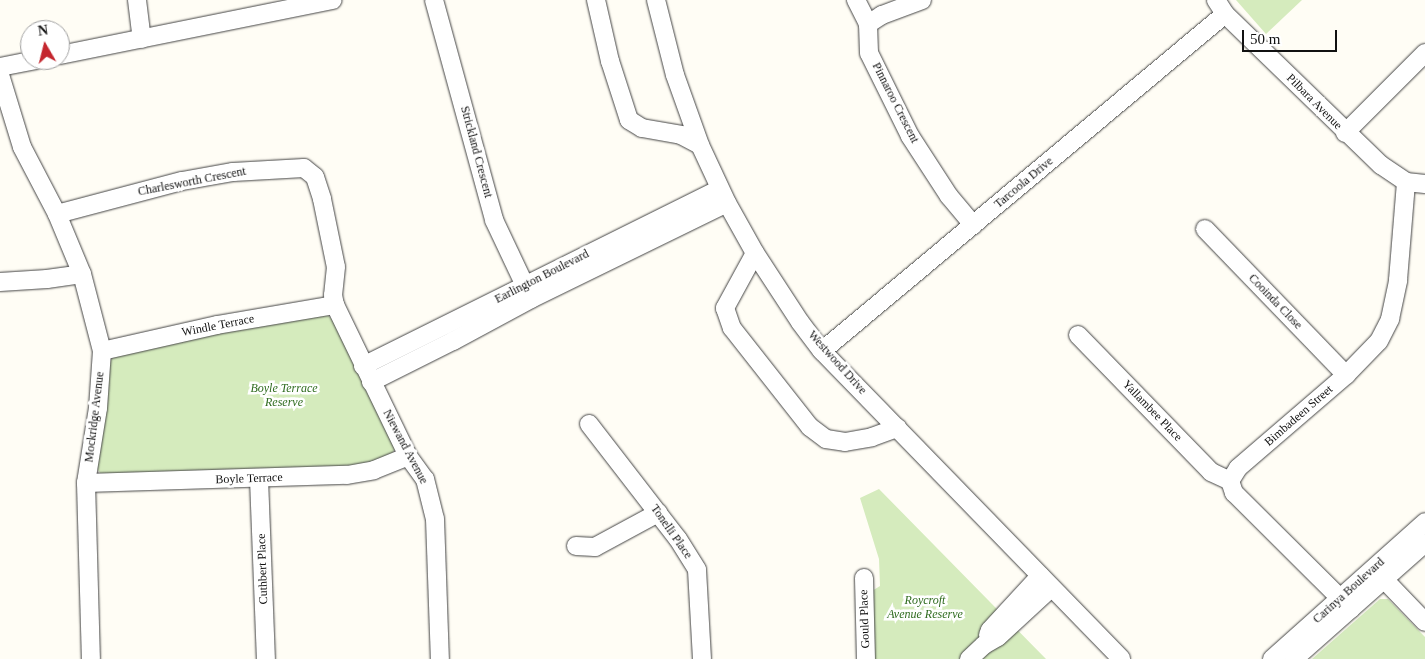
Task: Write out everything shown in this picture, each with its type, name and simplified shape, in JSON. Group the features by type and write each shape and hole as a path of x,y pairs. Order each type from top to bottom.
{"street":[{"path":"137,0 142,39"},
{"path":"70,53 142,39 289,4 332,0"},
{"name":"Strickland Crescent","path":"434,0 494,220 528,292"},
{"path":"596,0 610,61 629,120 642,128 681,134 700,145"},
{"name":"Westwood Drive","path":"656,0 675,75 700,145 724,196 755,253 800,322 822,351 1121,659"},
{"path":"856,0 868,24 882,15 922,0"},
{"name":"Pilbara Avenue","path":"1221,7 1345,133 1380,165 1406,182 1425,184"},
{"name":"Tarcoola Drive","path":"822,351 973,225 1221,7"},
{"name":"Pinnaroo Crescent","path":"868,24 870,53 910,136 949,196 973,225"},
{"path":"1345,133 1425,53"},
{"path":"0,67 20,63"},
{"name":"Mockridge Avenue","path":"0,75 22,147 57,214 82,274 102,351 98,408 86,483 91,659"},
{"name":"Charlesworth Crescent","path":"57,214 182,181 234,172 304,168 315,177 322,199 336,267 333,295 334,305"},
{"name":"Bimbadeen Street","path":"1230,481 1238,468 1346,375 1379,341 1390,319 1398,280 1406,182"},
{"name":"Earlington Boulevard","path":"367,374 446,327 528,292 724,196"},
{"name":"Cooinda Close","path":"1204,229 1346,375"},
{"path":"755,253 725,308 732,328 810,427 826,439 846,442 872,437 897,428"},
{"path":"0,282 47,279 82,274"},
{"name":"Windle Terrace","path":"102,351 217,326 334,305"},
{"name":"Niewand Avenue","path":"334,305 408,456 425,479 436,518 440,659"},
{"name":"Yallambee Place","path":"1078,336 1211,472 1230,481"},
{"name":"Tonelli Place","path":"589,424 678,538 697,570 702,659"},
{"name":"Boyle Terrace","path":"86,483 346,476 374,470 408,456"},
{"name":"Cuthbert Place","path":"260,479 266,659"},
{"path":"1230,481 1234,494 1345,604"},
{"path":"576,546 595,547 658,513"},
{"name":"Carinya Boulevard","path":"1272,659 1345,604 1379,574 1425,522"},
{"name":"Carinya Boulevard","path":"1379,574 1425,543"},
{"path":"1379,574 1425,622"},
{"name":"Gould Place","path":"864,578 866,659"},
{"path":"969,659 984,645 998,638 1046,582"},
{"name":"Carinya Boulevard","path":"1294,659 1345,604"}],"green space":[{"path":"1236,0 1302,0 1266,34"},
{"name":"Boyle Terrace Reserve","path":"325,313 333,320 388,431 395,448 391,456 368,467 102,475 97,469 97,458 107,405 109,365 117,353"},
{"name":"Roycroft Avenue Reserve","path":"879,489 1046,659 875,659 872,591 880,586 879,559 860,498"},
{"path":"1380,599 1388,599 1425,637 1425,659 1312,659"}]}
